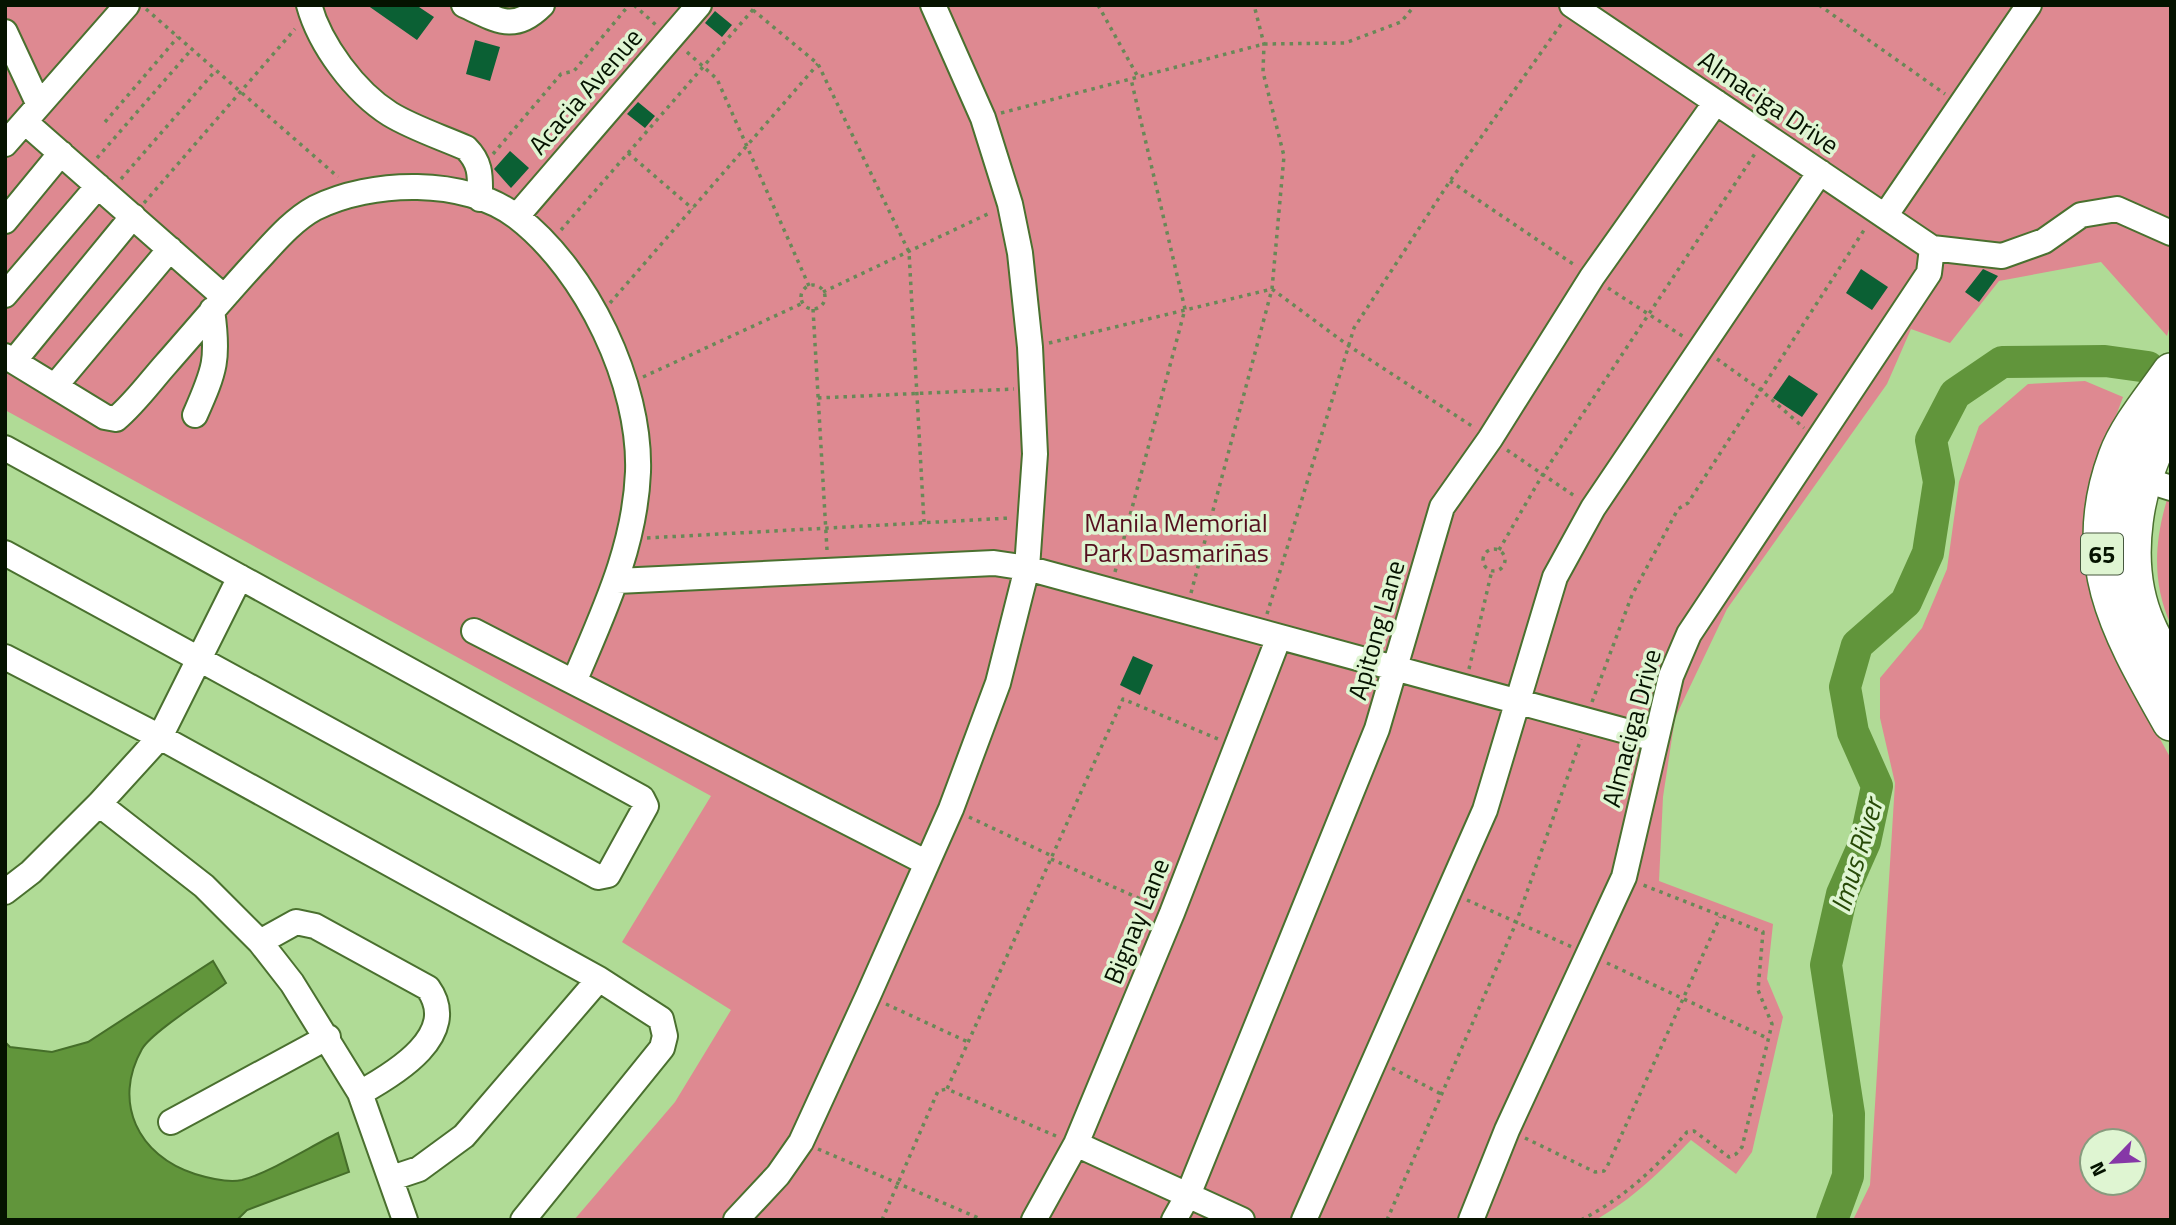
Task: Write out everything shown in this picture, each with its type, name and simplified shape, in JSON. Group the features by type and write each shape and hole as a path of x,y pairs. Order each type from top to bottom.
{"highway":[{"name":"65","path":"2171,372 2161,419 2159,473 2134,525 2135,575 2147,626 2171,668"},
{"name":"65","path":"2161,419 2117,455 2107,492 2102,548 2104,575 2123,634 2171,722"}],"street":[{"path":"5,144 127,5"},
{"path":"464,5 508,24 525,20 542,5"},
{"name":"Acacia Avenue","path":"517,216 699,5"},
{"path":"736,1220 778,1175 801,1142 868,996 951,809 998,683 1027,568 1033,517 1033,389 1020,253 1010,204 983,118 933,5"},
{"path":"1881,213 1961,105 2029,5"},
{"name":"Almaciga Drive","path":"1573,6 1932,248 1978,256 2010,255 2044,241 2081,215 2117,209 2171,233"},
{"path":"310,8 326,43 364,92 389,113 466,148 480,169 480,199"},
{"path":"5,32 11,62 32,114 61,153 170,250 218,304 215,372 195,415"},
{"name":"Apitong Lane","path":"1174,1220 1188,1195 1377,729 1442,508 1490,439 1592,277 1716,102"},
{"path":"5,220 61,153"},
{"path":"1304,1220 1485,810 1555,577 1592,508 1820,172"},
{"path":"5,295 97,185"},
{"path":"132,216 10,358 105,417 116,419 293,224 314,209 355,192 402,185 480,199 517,216 573,278 598,317 609,338 625,385 634,426 638,469 630,538 617,581 574,682"},
{"name":"Almaciga Drive","path":"1471,1220 1507,1130 1624,877 1671,676 1689,634 1816,439 1929,273 1932,248"},
{"path":"55,386 170,250"},
{"path":"5,448 642,798 646,806 608,875 598,877 5,553"},
{"path":"617,581 993,563 1027,568 1655,739"},
{"path":"5,892 99,804 160,737 240,577"},
{"path":"474,631 927,863"},
{"name":"Bignay Lane","path":"1034,1220 1076,1144 1172,913 1236,747 1270,635"},
{"path":"5,657 160,737 600,979 661,1019 666,1036 662,1048 523,1220"},
{"path":"99,804 204,886 260,942 328,1037 360,1093 405,1220"},
{"path":"260,942 296,922 315,926 428,988 438,1001 440,1017 436,1030 402,1068 360,1093"},
{"path":"392,1178 419,1169 464,1136 600,979"},
{"path":"171,1122 328,1037"},
{"path":"1076,1144 1242,1220"}],"path":[{"path":"142,5 355,192"},
{"path":"480,169 561,74 573,71 632,5 717,79 809,286"},
{"path":"546,247 757,5"},
{"path":"1098,5 1138,77"},
{"path":"1186,612 1272,289 1284,156 1263,72 1264,44 1254,5"},
{"path":"983,118 1264,44 1345,43 1401,22 1415,5"},
{"path":"1819,5 1961,105"},
{"path":"1270,635 1354,328 1450,181 1573,6"},
{"path":"132,216 241,92 310,8"},
{"path":"753,10 818,64 909,252 924,523"},
{"path":"105,122 178,37"},
{"path":"97,185 192,49"},
{"path":"598,317 818,64"},
{"path":"97,185 216,70"},
{"path":"1110,591 1185,309 1131,79"},
{"path":"1499,550 1543,474 1766,136"},
{"path":"628,153 693,209"},
{"path":"1450,181 1702,348 1762,391 1816,439"},
{"path":"823,292 1010,204"},
{"path":"1387,1220 1516,922 1587,721 1596,688 1632,595 1678,509 1688,503 1881,213"},
{"path":"809,286 819,287 823,292 823,304 813,309 803,303 801,293 809,286"},
{"path":"1030,347 1272,289 1349,346 1592,508"},
{"path":"625,385 803,303"},
{"path":"813,309 829,570"},
{"path":"818,398 1033,389"},
{"path":"630,538 1033,517"},
{"path":"1489,550 1499,550 1505,562 1499,570 1485,566 1484,556 1489,550"},
{"path":"1465,688 1492,570"},
{"path":"947,1089 1123,699 1236,747"},
{"path":"951,809 1172,913"},
{"path":"1581,1220 1611,1204 1650,1173 1687,1132 1694,1131 1729,1157 1736,1154 1742,1147 1772,1024 1758,990 1763,932 1624,877"},
{"path":"1448,892 1767,1038"},
{"path":"1507,1130 1595,1172 1604,1171 1720,917"},
{"path":"868,996 968,1042"},
{"path":"1375,1059 1442,1094"},
{"path":"882,1220 938,1091 947,1089 1076,1144"},
{"path":"801,1142 983,1220"}],"green space":[{"name":"Manila Memorial Park Dasmariñas","path":"5,5 2171,5 2171,322 2167,336 2101,262 1999,281 1950,343 1911,329 1887,384 1727,609 1675,718 1663,797 1659,881 1773,924 1767,979 1783,1017 1752,1152 1736,1174 1691,1140 1634,1194 1595,1220 574,1220 675,1102 731,1010 622,942 711,796 5,410"},
{"path":"2085,381 2123,397 2103,451 2085,547 2086,576 2094,609 2106,640 2171,759 2171,1220 1853,1220 1870,1185 1895,783 1880,718 1880,678 1922,628 1947,569 1959,482 1979,426 2028,384"},
{"path":"2171,487 2171,625 2160,591 2157,556 2161,522"}],"shaded area":[{"path":"213,961 226,983 168,1024 148,1042 133,1069 131,1107 136,1125 145,1141 175,1166 206,1177 236,1181 264,1172 338,1133 349,1172 247,1210 237,1220 5,1220 5,1042 10,1047 52,1052 88,1042"}],"building":[{"path":"367,5 416,5 434,17 417,40"},
{"path":"715,11 732,25 722,37 705,23"},
{"path":"475,40 500,47 490,81 466,74"},
{"path":"638,102 655,116 645,128 627,114"},
{"path":"510,151 529,168 511,188 494,169"},
{"path":"1861,269 1888,287 1872,310 1846,293"},
{"path":"1983,269 1998,276 1979,302 1965,292"},
{"path":"1789,375 1818,394 1802,417 1773,398"},
{"path":"1133,656 1153,665 1140,695 1120,685"}],"waterway":[{"name":"Imus River","path":"1832,1220 1848,1176 1849,1114 1826,965 1842,894 1865,842 1877,786 1853,732 1845,687 1857,645 1906,602 1928,553 1939,482 1931,440 1955,394 2002,362 2105,361 2148,367"}]}
